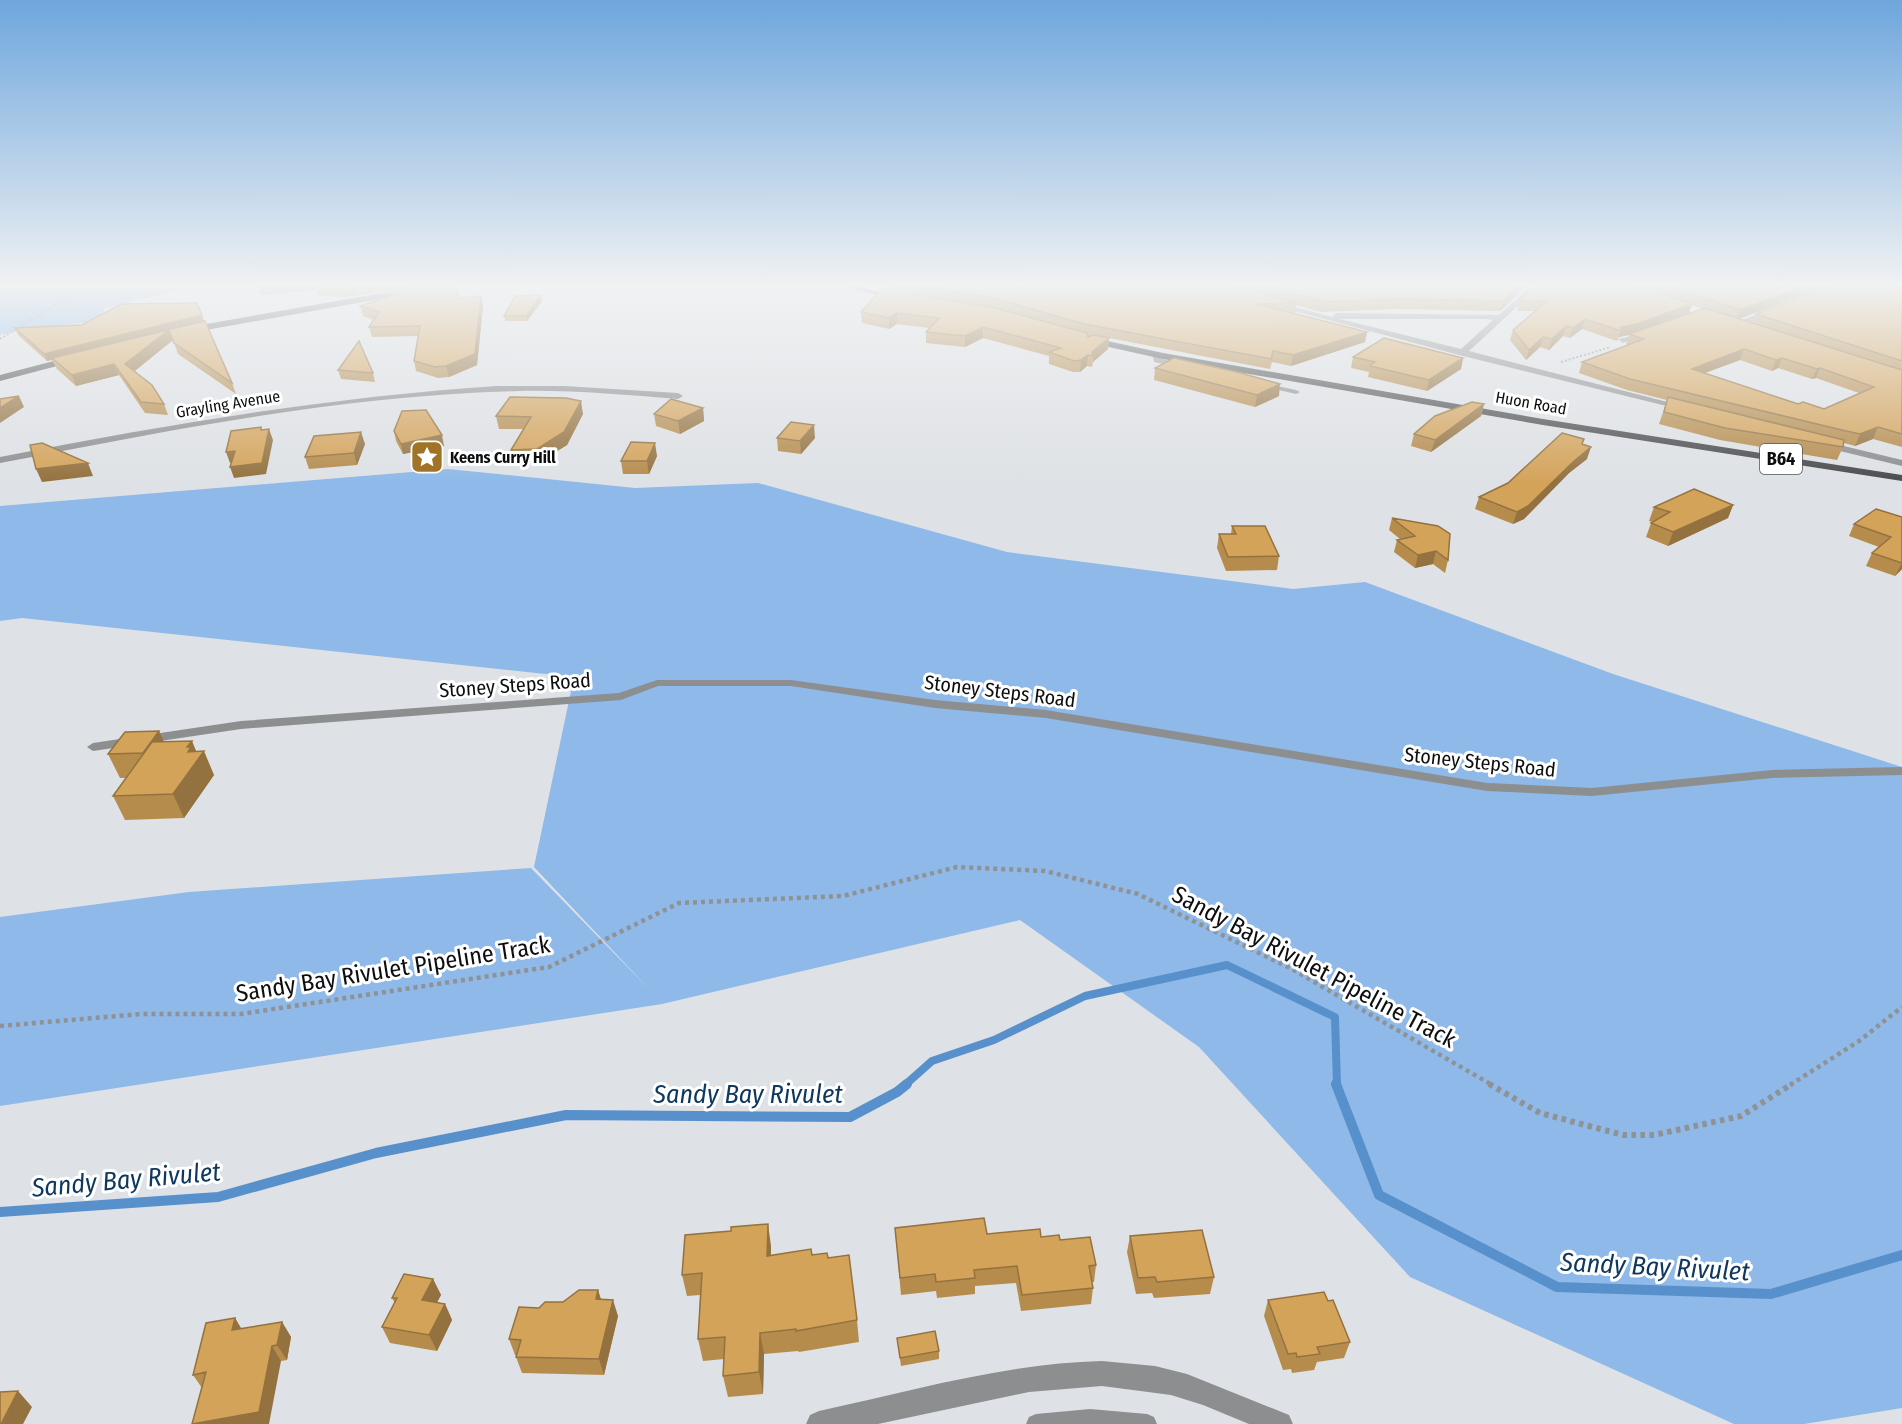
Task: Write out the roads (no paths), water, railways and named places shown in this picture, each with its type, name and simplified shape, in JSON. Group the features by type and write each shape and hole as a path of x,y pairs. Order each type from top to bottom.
{"main road":[{"name":"Huon Road","path":"1134,349 1543,422 1902,478"},
{"path":"0,378 80,357"}],"street":[{"path":"1448,349 1698,413"},
{"path":"1462,353 1466,349"},
{"name":"Grayling Avenue","path":"0,460 245,416 387,398 537,388 678,396"},
{"path":"1811,441 1902,463"},
{"path":"819,1424 1027,1379 1066,1373 1101,1373 1158,1379 1197,1391 1280,1424"}],"lane":[{"name":"Huon Road","path":"1155,354 1157,360 1164,363 1233,378"},
{"path":"1259,384 1296,392"},
{"name":"Stoney Steps Road","path":"93,747 241,725 621,696 657,682 792,683 935,704 1046,714 1487,787 1592,792 1772,774 1902,771"},
{"path":"1036,1424 1090,1419 1147,1424"}],"waterway":[{"name":"Sandy Bay Rivulet","path":"905,1085 932,1061 994,1040 1085,996 1227,965 1335,1017 1337,1085"},
{"name":"Sandy Bay Rivulet","path":"0,1212 218,1197 376,1153 566,1115 850,1117 897,1092 907,1084"},
{"name":"Sandy Bay Rivulet","path":"1336,1084 1379,1195 1557,1287 1771,1294 1902,1255"}],"place":[{"name":"Keens Curry Hill","path":"427,457"}]}
